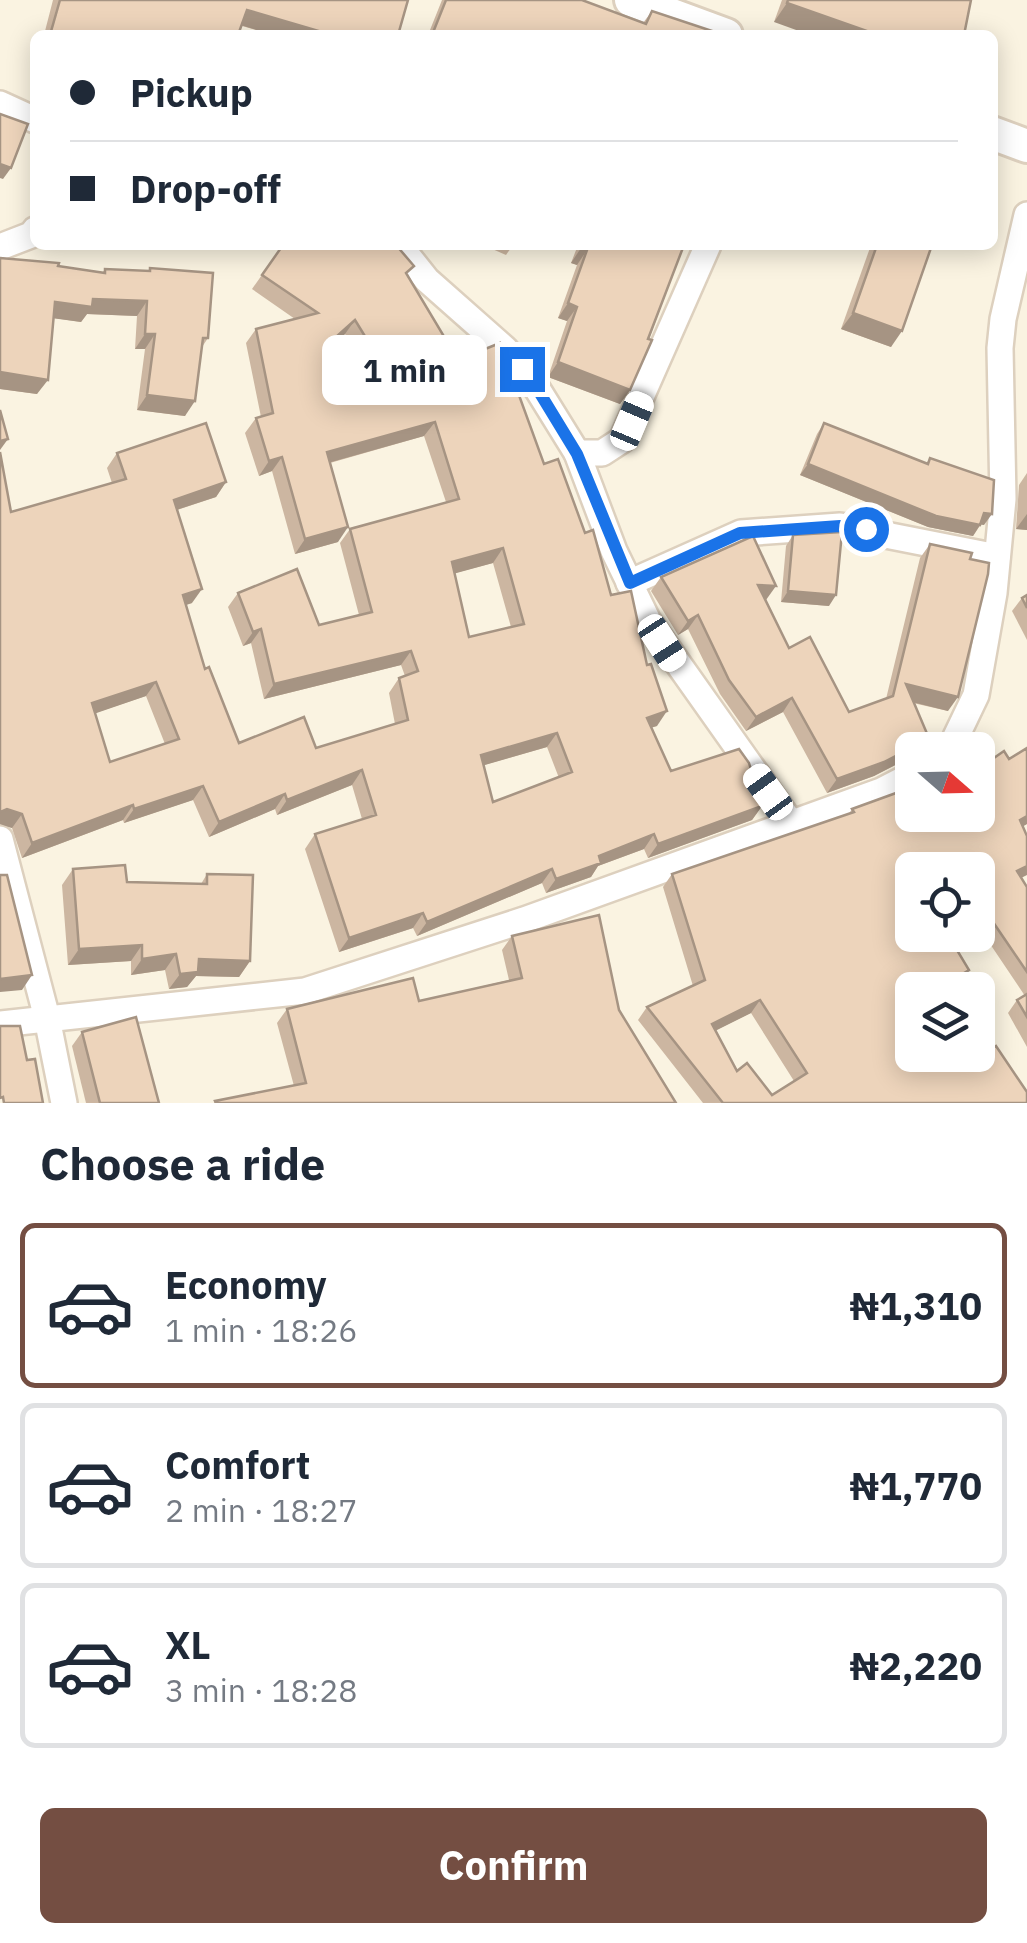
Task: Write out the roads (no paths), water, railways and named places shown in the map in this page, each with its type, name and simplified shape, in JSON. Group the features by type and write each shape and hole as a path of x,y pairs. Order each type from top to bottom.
{"street":[{"path":"632,0 713,30"},
{"path":"0,104 30,118"},
{"path":"998,135 1027,146"},
{"path":"958,732 976,694 997,557 1003,483 1002,318 1027,215"},
{"path":"0,247 30,235"},
{"path":"402,250 427,280 505,348 538,390 577,454 648,622 791,824"},
{"path":"577,454 602,453 622,440 706,250"},
{"path":"630,583 740,533 840,526 997,557"},
{"path":"0,1024 305,991 524,920 895,784"},
{"path":"0,839 47,1018 64,1103"}]}
